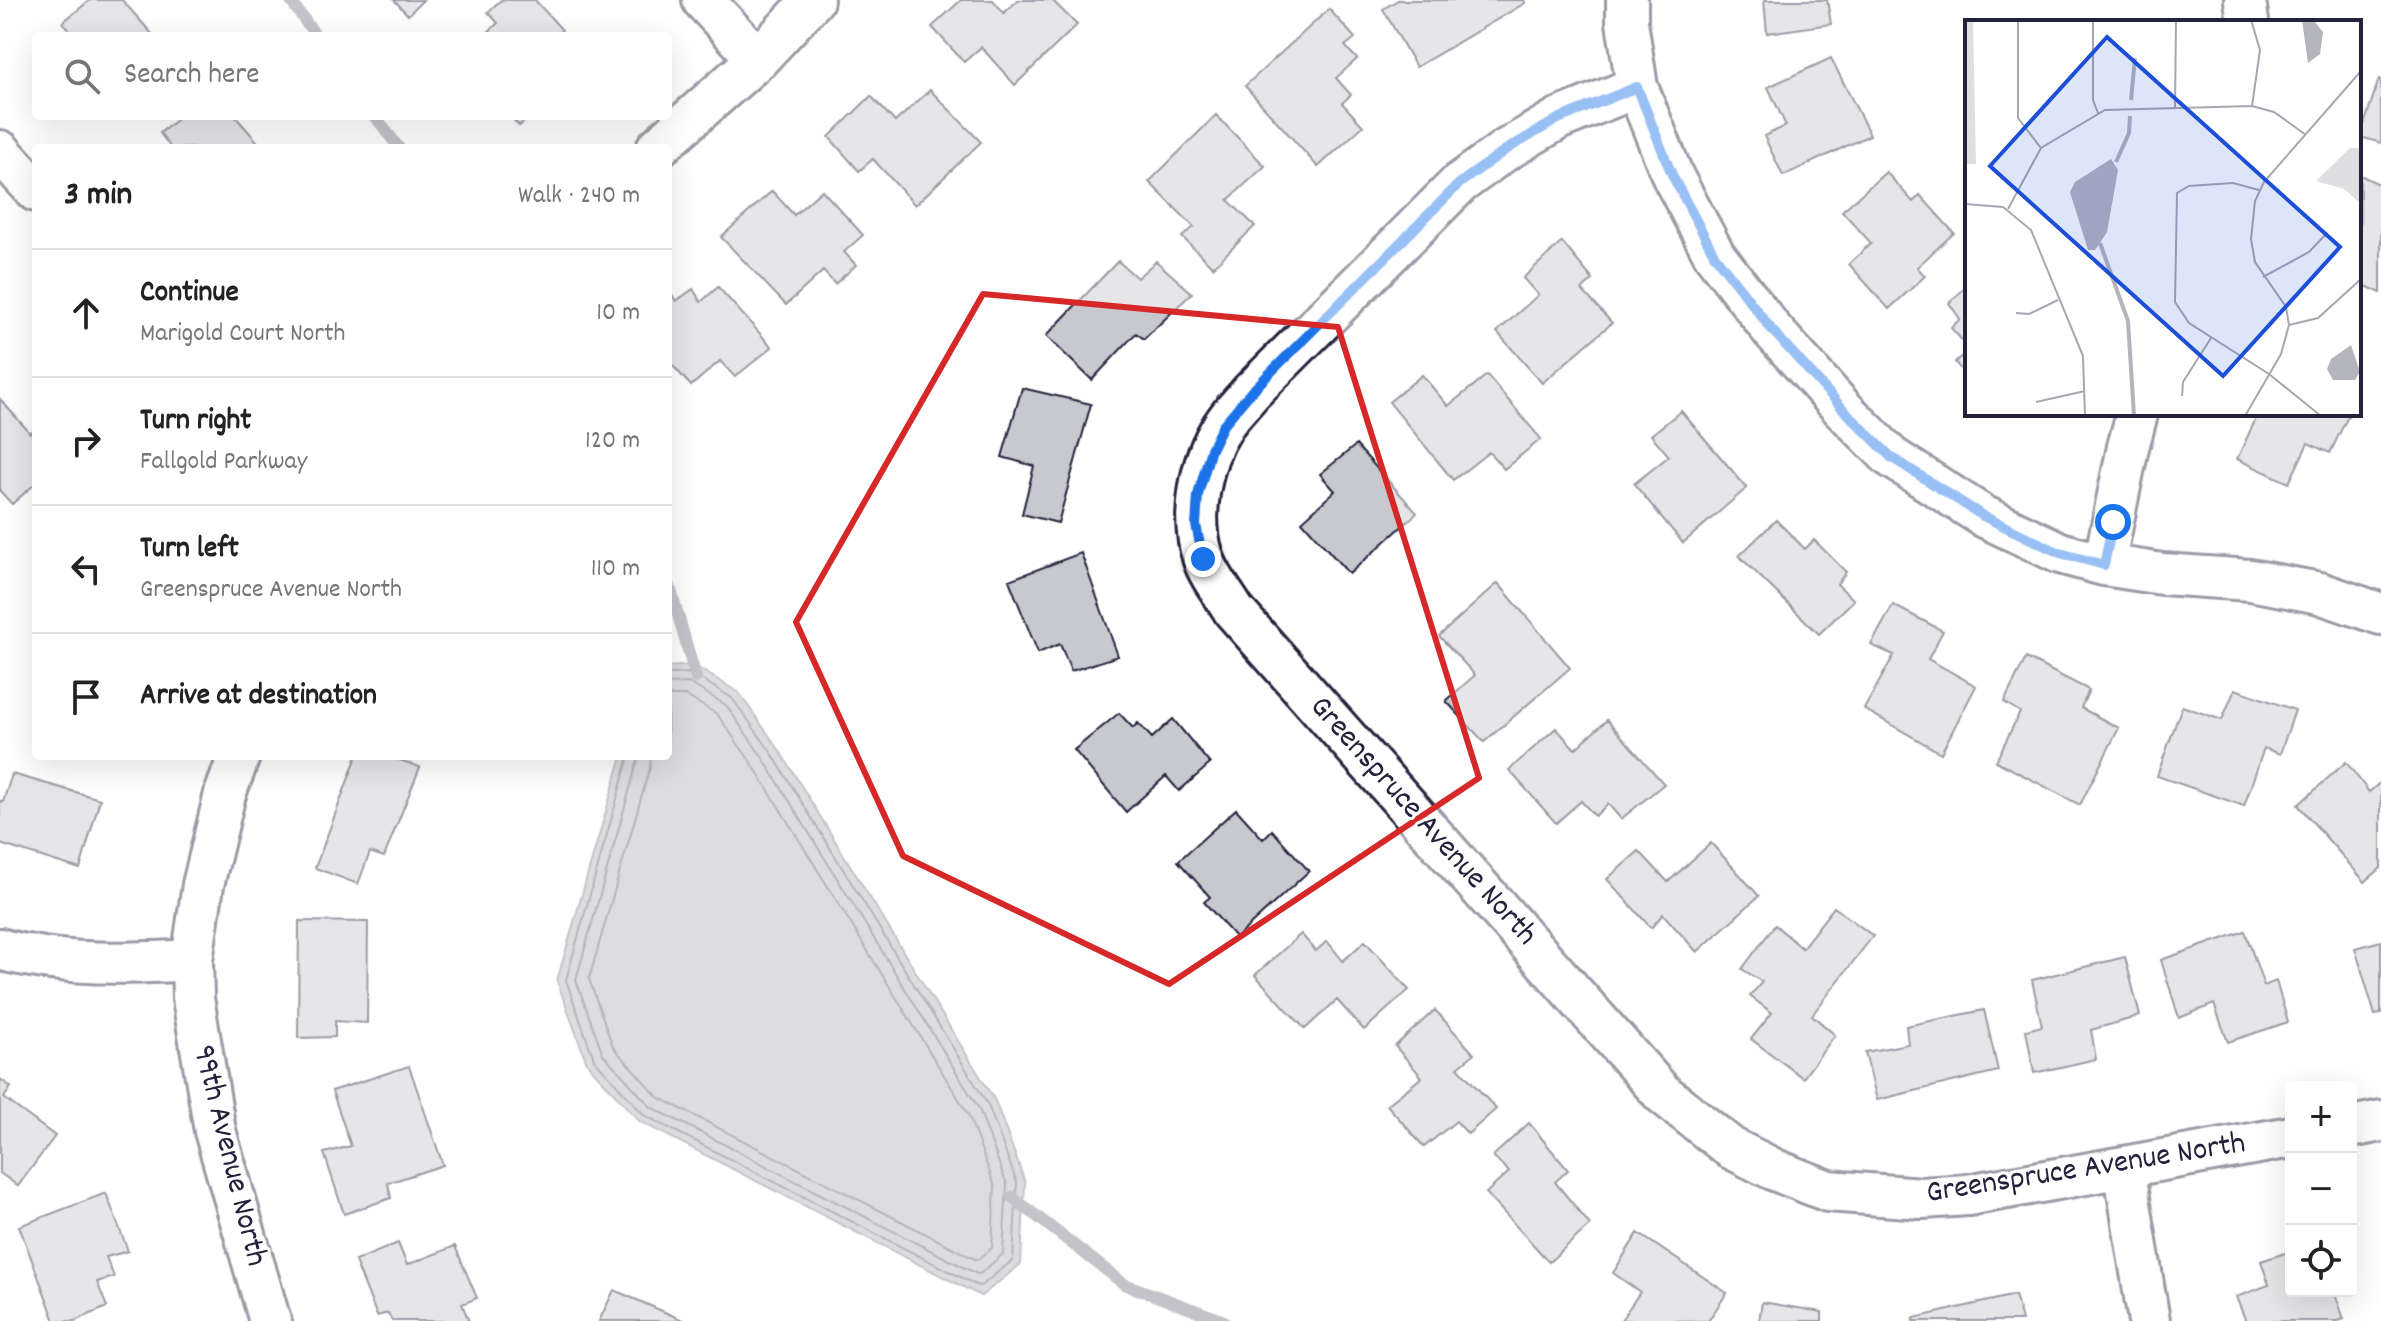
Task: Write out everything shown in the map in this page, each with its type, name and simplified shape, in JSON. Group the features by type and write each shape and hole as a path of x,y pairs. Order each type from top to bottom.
{"street":[{"path":"703,0 758,59"},
{"path":"662,144 758,59 813,0"},
{"path":"1627,0 1627,22 1637,87 1673,177 1715,256 1772,330 1891,457 1983,516 2060,553 2104,565 2162,574 2250,580 2320,593 2381,614"},
{"path":"2245,0 2248,20"},
{"name":"Greenspruce Avenue North","path":"1637,87 1558,119 1504,151 1460,183 1251,392 1223,425 1211,449 1198,495 1196,525 1203,559 1234,611 1662,1093 1731,1148 1828,1191 1922,1198 1968,1195 2285,1138"},
{"path":"0,151 32,187"},
{"path":"2104,565 2136,416"},
{"name":"99th Avenue North","path":"238,760 225,794 203,885 192,960 194,1010 215,1131 270,1321"},
{"path":"0,949 67,961 139,963 192,960"},
{"path":"2357,1126 2381,1121"},
{"path":"2124,1167 2149,1321"}],"highlighted area":[{"path":"983,294 1338,327 1479,778 1169,984 903,856 796,622"}],"water":[{"path":"693,665 738,692 778,748 995,1101 1025,1182 1021,1264 981,1296 639,1121 587,1063 557,981 621,760 672,760 672,667"}],"building":[{"path":"90,0 122,0 150,32 71,32 63,22"},
{"path":"394,0 423,0 408,15"},
{"path":"501,0 535,0 562,30 488,32 498,23 488,12"},
{"path":"961,0 993,0 1004,13 1018,0 1052,0 1077,25 1015,85 981,47 964,62 932,27"},
{"path":"1398,0 1524,0 1525,3 1416,67 1383,9"},
{"path":"1764,0 1827,0 1831,24 1767,33"},
{"path":"1329,9 1355,38 1345,46 1357,59 1336,78 1351,95 1342,103 1363,126 1318,167 1245,86"},
{"path":"1831,58 1870,135 1783,176 1764,136 1786,126 1768,87"},
{"path":"2379,79 2381,143 2361,137"},
{"path":"930,90 981,142 915,205 873,159 859,171 829,137 871,96 895,122"},
{"path":"1216,115 1265,166 1228,200 1255,226 1213,267 1182,237 1194,227 1149,182"},
{"path":"176,120 238,120 260,144 168,144 160,133"},
{"path":"1886,172 1913,202 1920,195 1954,233 1917,267 1925,276 1889,309 1849,264 1871,243 1842,211"},
{"path":"2361,175 2381,185 2381,293 2361,284"},
{"path":"822,190 863,235 844,252 856,265 835,284 823,271 786,305 721,237 772,191 794,215"},
{"path":"1562,242 1593,280 1582,290 1612,323 1542,383 1497,332 1538,295 1523,278"},
{"path":"1118,261 1137,278 1156,261 1192,293 1144,339 1136,333 1092,380 1046,336"},
{"path":"718,287 772,347 735,377 720,361 691,386 672,365 672,294 676,301 693,289 701,302"},
{"path":"1965,288 1965,344 1951,328 1960,319 1949,303"},
{"path":"1965,353 1965,374 1955,362"},
{"path":"1422,375 1448,406 1487,375 1541,439 1504,469 1489,452 1453,480 1389,402"},
{"path":"1022,388 1091,404 1058,523 1022,514 1034,466 1002,457"},
{"path":"0,399 30,433 32,431 32,486 12,504 0,491"},
{"path":"1681,411 1747,488 1683,543 1634,484 1669,456 1651,435"},
{"path":"2257,416 2348,416 2330,453 2308,443 2289,483 2237,459"},
{"path":"1356,445 1417,513 1349,574 1302,521 1335,491 1320,474"},
{"path":"1776,520 1805,549 1814,540 1846,572 1837,584 1854,600 1819,634 1739,556"},
{"path":"1081,553 1118,656 1071,671 1060,644 1038,653 1009,580"},
{"path":"1498,583 1570,668 1484,742 1446,701 1475,675 1439,636"},
{"path":"1893,605 1943,631 1928,659 1976,686 1941,753 1864,709 1894,655 1871,645"},
{"path":"2026,658 2089,690 2081,708 2119,728 2080,805 1996,761 2020,712 2004,702"},
{"path":"2235,689 2295,710 2280,754 2264,748 2244,806 2157,776 2182,706 2222,720"},
{"path":"1119,713 1133,728 1138,723 1152,738 1173,719 1210,764 1179,791 1166,776 1126,812 1074,750"},
{"path":"1607,720 1664,784 1621,819 1608,804 1595,816 1581,801 1556,823 1509,770 1556,728 1575,749"},
{"path":"356,760 400,760 420,767 384,857 370,852 358,884 315,868"},
{"path":"2346,762 2369,792 2381,782 2381,868 2365,882 2298,805"},
{"path":"12,774 100,799 80,869 0,844 0,801 3,802"},
{"path":"1236,809 1263,839 1272,830 1309,871 1236,938 1204,902 1210,897 1178,861"},
{"path":"1711,843 1759,896 1697,952 1663,914 1651,928 1607,879 1639,851 1668,882"},
{"path":"1834,907 1873,936 1812,1015 1835,1035 1803,1078 1751,1039 1772,1013 1750,996 1762,982 1742,969 1775,925 1802,948"},
{"path":"299,921 368,922 367,1023 335,1021 335,1037 298,1038"},
{"path":"2245,931 2264,986 2276,981 2288,1022 2228,1042 2214,1004 2179,1018 2161,960"},
{"path":"1301,934 1316,951 1327,941 1343,961 1365,941 1409,990 1364,1030 1337,1000 1305,1029 1255,975"},
{"path":"2381,941 2381,1014 2375,1015 2355,948"},
{"path":"2125,957 2140,1016 2091,1030 2096,1059 2034,1073 2026,1030 2042,1026 2032,980"},
{"path":"1435,1010 1474,1054 1458,1067 1496,1109 1468,1134 1456,1121 1424,1147 1387,1105 1422,1077 1395,1046"},
{"path":"1984,1010 1998,1071 1877,1100 1865,1052 1908,1044 1906,1026"},
{"path":"409,1066 443,1165 388,1183 391,1198 344,1214 324,1153 351,1146 332,1091"},
{"path":"0,1079 11,1087 4,1098 55,1136 18,1186 0,1173"},
{"path":"1529,1123 1568,1170 1555,1182 1590,1225 1549,1262 1486,1193 1509,1172 1493,1156"},
{"path":"106,1193 128,1251 106,1257 114,1277 97,1282 107,1307 75,1321 55,1321 19,1226"},
{"path":"1638,1233 1727,1293 1708,1321 1621,1320 1640,1292 1613,1273"},
{"path":"398,1243 407,1265 455,1246 477,1298 462,1304 469,1321 392,1321 388,1313 377,1316 355,1261"},
{"path":"2285,1253 2285,1297 2336,1297 2344,1319 2246,1321 2236,1297 2269,1285 2261,1261"},
{"path":"614,1290 685,1321 599,1321"},
{"path":"2015,1295 2022,1321 1914,1321 1914,1318"},
{"path":"1762,1302 1822,1312 1822,1321 1759,1321"}],"waterway":[{"path":"290,0 313,32"},
{"path":"378,120 396,144"},
{"path":"672,594 696,678"},
{"path":"1012,1197 1124,1284 1224,1321"}],"route":[{"path":"1203,559 1196,525 1198,495 1211,449 1223,425 1251,392 1460,183 1504,151 1558,119 1637,87 1673,177 1715,256 1772,330 1891,457 1983,516 2060,553 2104,565 2113,522"}]}
